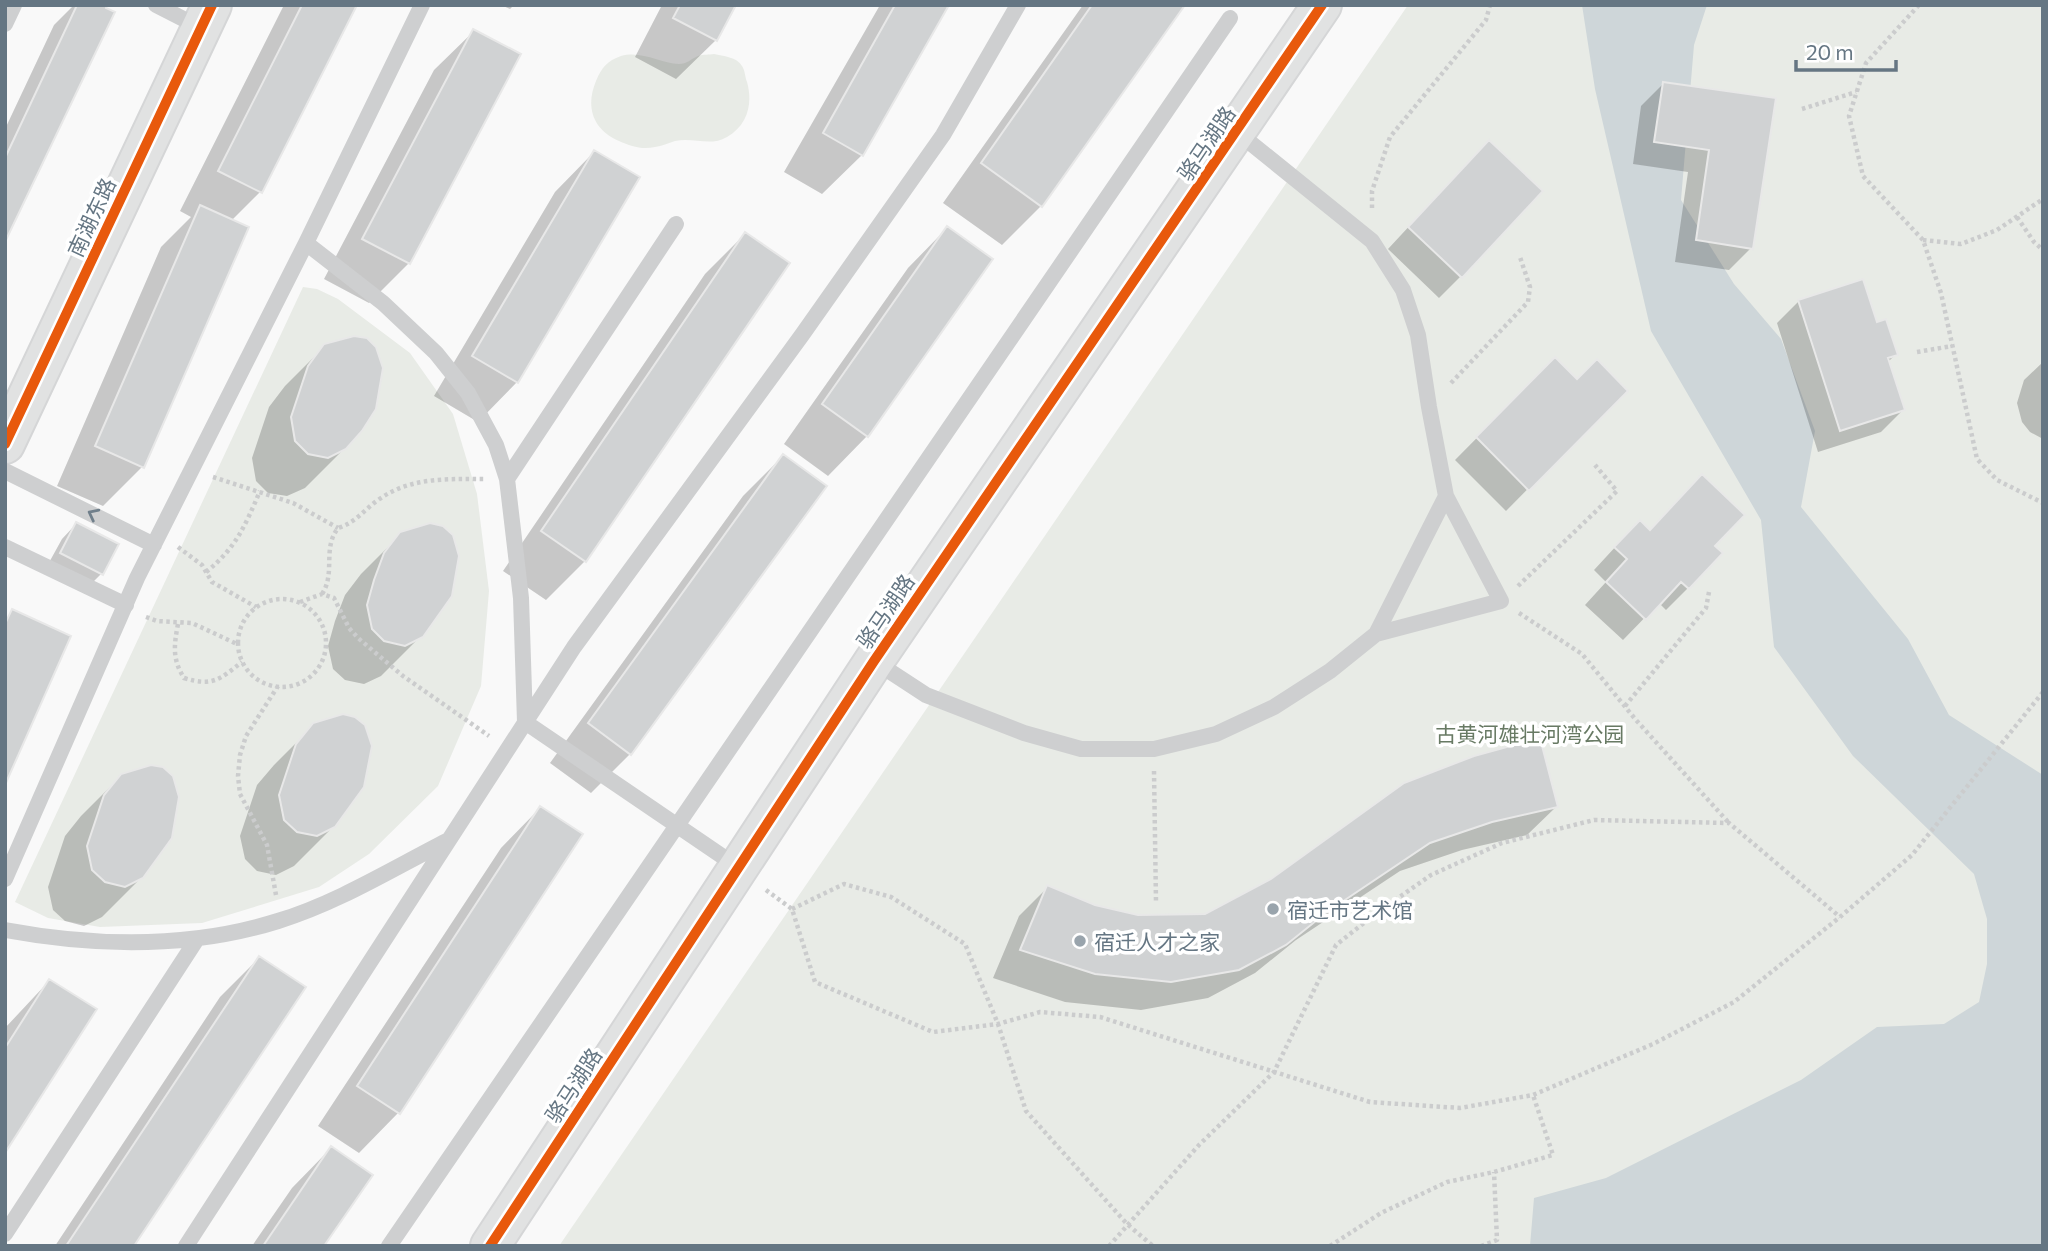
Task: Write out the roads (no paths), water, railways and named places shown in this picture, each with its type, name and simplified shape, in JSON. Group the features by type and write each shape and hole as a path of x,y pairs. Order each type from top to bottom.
{"street":[{"name":"骆马湖路","path":"490,1246 874,661 1322,5"},
{"name":"南湖东路","path":"5,444 207,17"}],"lane":[{"path":"5,24 15,5"},
{"path":"156,5 207,17"},
{"path":"5,878 156,540 422,5"},
{"path":"186,1246 574,647 802,335 943,135 1018,5"},
{"path":"389,1246 1230,18"},
{"path":"874,661 926,695 1024,733 1081,749 1154,749 1216,734 1274,707 1330,671 1376,634 1501,601 1446,496 1418,335 1403,290 1371,241 1237,132"},
{"path":"507,479 676,224"},
{"path":"306,243 383,303 436,353 468,393 496,445 507,479 521,598 525,722"},
{"path":"5,471 156,540"},
{"path":"1376,634 1446,496"},
{"path":"5,547 125,607"},
{"path":"525,722 738,867"},
{"path":"5,930 52,939 152,944 244,930 281,920 326,902 449,840"},
{"path":"5,1234 197,939"}],"place":[{"name":"宿迁市艺术馆","path":"1273,909"},
{"name":"宿迁人才之家","path":"1080,941"}],"park label":[{"name":"古黄河雄壮河湾公园","path":"1530,733"}]}
